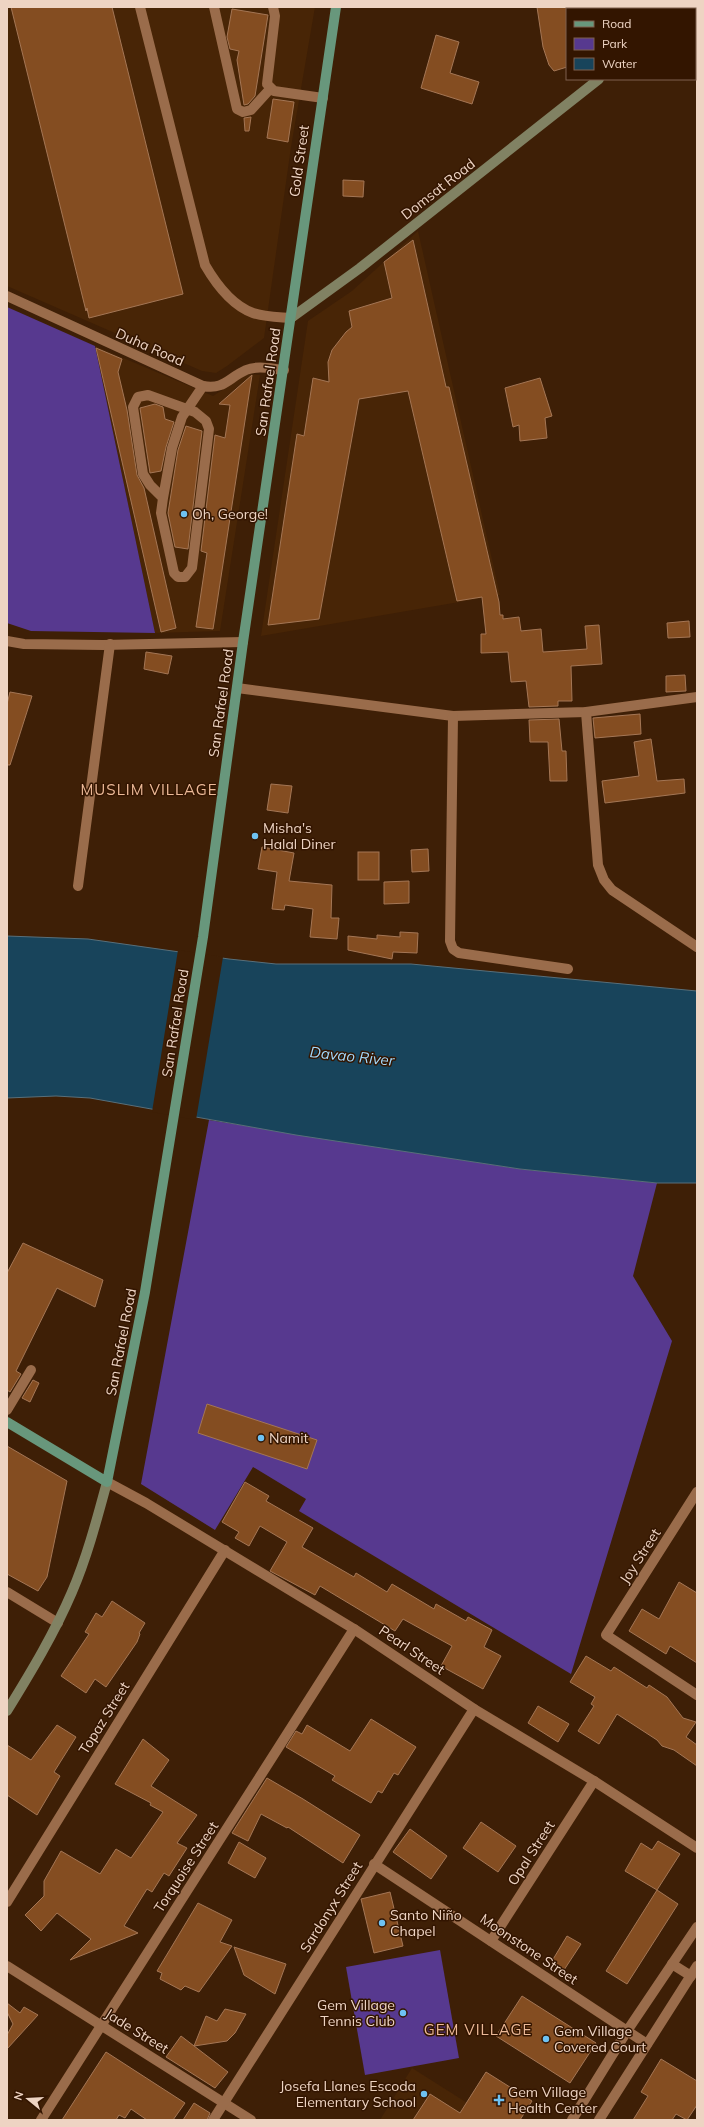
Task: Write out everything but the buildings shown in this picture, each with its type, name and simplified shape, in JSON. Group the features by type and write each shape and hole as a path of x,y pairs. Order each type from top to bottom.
{"main road":[{"name":"Gold Street","path":"291,318 336,7"},
{"name":"San Rafael Road","path":"107,1482 137,1337 204,937 243,642 291,318"},
{"path":"7,1422 107,1482"}],"street":[{"path":"140,7 205,265 217,286 234,302 254,314 291,318"},
{"path":"214,7 237,109 243,112 251,110 270,89"},
{"path":"273,7 275,16 267,84 270,89 274,91 322,98"},
{"name":"Domsat Road","path":"291,318 360,268 599,80"},
{"name":"Duha Road","path":"7,296 202,386 221,386 246,370 255,367 284,370"},
{"path":"163,498 150,485 143,474 133,407 138,397 148,395 187,408 201,415 209,429 192,568 185,577 178,577 174,573 161,513 172,448 187,408 202,386"},
{"path":"7,641 24,644 243,642"},
{"path":"78,886 110,644"},
{"path":"237,688 453,716 586,712 697,698"},
{"path":"586,712 598,865 604,880 612,890 697,948"},
{"path":"453,716 450,941 452,949 459,953 568,969"},
{"path":"7,1410 31,1370"},
{"name":"Pearl Street","path":"107,1482 225,1550 354,1629 474,1709 594,1781 697,1848"},
{"name":"San Rafael Road","path":"7,1710 58,1623 83,1563 107,1482"},
{"name":"Joy Street","path":"697,1492 606,1635 697,1695"},
{"name":"Topaz Street","path":"7,1902 225,1550"},
{"path":"7,1592 58,1623"},
{"name":"Torquoise Street","path":"41,2120 354,1629"},
{"name":"Sardonyx Street","path":"213,2120 374,1864 474,1709"},
{"name":"Opal Street","path":"491,1941 594,1781"},
{"name":"Moonstone Street","path":"374,1864 648,2044"},
{"path":"572,2120 627,2031 697,1927"},
{"path":"672,1964 691,1976"},
{"name":"Jade Street","path":"7,1966 251,2120"},
{"path":"599,2120 697,1966"}],"shaded area":[{"path":"7,7 315,7 291,147 264,338 216,373 202,371 7,286"},
{"path":"418,231 500,595 261,636 308,321 352,291"},
{"name":"Oh, George!","path":"95,346 213,396 247,374 260,375 220,631 155,633"},
{"name":"Josefa Llanes Escoda Elementary School","path":"412,2068 494,2120 380,2120"}],"green space":[{"path":"7,307 95,346 155,633 31,631 7,623"},
{"path":"209,1120 520,1169 657,1183 633,1276 672,1341 571,1674 299,1511 306,1499 253,1467 215,1530 141,1484"},
{"name":"Gem Village Tennis Club","path":"440,1950 459,2058 365,2075 346,1967"}],"water":[{"name":"Davao River","path":"7,936 88,939 229,959 276,964 411,964 697,991 697,1183 657,1183 520,1169 296,1135 90,1098 56,1096 7,1098"}],"pier":[{"path":"178,950 223,957 196,1120 152,1112"}],"place":[{"name":"Oh, George!","path":"184,514"},
{"name":"Misha's Halal Diner","path":"255,836"},
{"name":"Namit","path":"261,1438"},
{"name":"Santo Niño Chapel","path":"382,1923"},
{"name":"Gem Village Tennis Club","path":"403,2013"},
{"name":"Gem Village Covered Court","path":"546,2039"},
{"name":"Josefa Llanes Escoda Elementary School","path":"424,2094"},
{"name":"Gem Village Health Center","path":"499,2100"}],"district":[{"name":"MUSLIM VILLAGE","path":"149,789"},
{"name":"GEM VILLAGE","path":"478,2029"}]}
